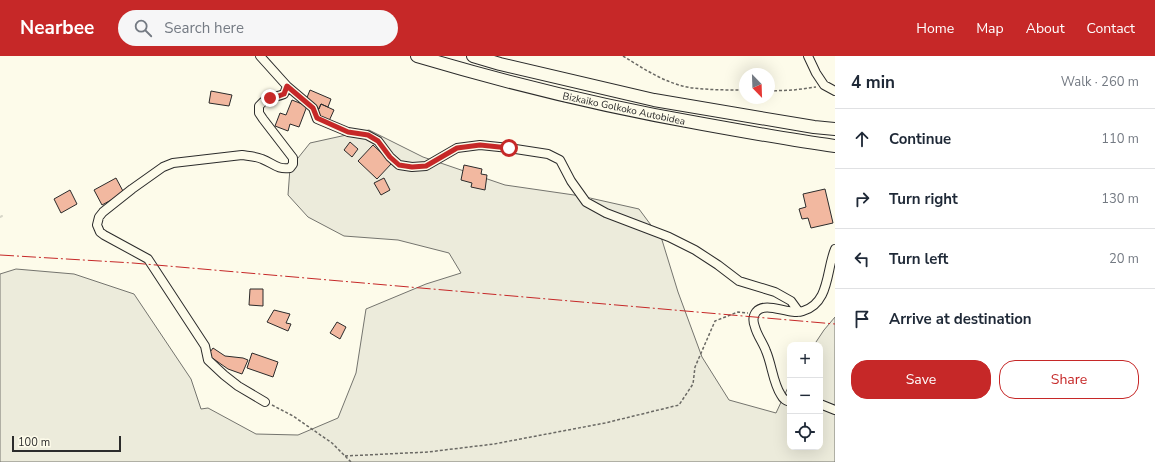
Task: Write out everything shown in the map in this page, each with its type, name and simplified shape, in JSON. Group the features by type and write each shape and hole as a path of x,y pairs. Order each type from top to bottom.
{"highway":[{"name":"Bizkaiko Golkoko Autobidea","path":"417,56 564,96 766,136 835,146"},
{"name":"Bizkaiko Golkoko Autobidea","path":"473,56 500,64 654,100 814,127 835,129"}],"street":[{"path":"260,56 287,86 313,108 317,118 348,132 368,135 378,141 390,157 399,165 412,167 426,166 457,148 480,145 548,154 560,160 570,181 586,202 606,213 670,237 695,250 739,280 775,292 791,301 799,312"},
{"path":"808,56 816,74 824,85 835,91"},
{"path":"265,402 238,386 208,360 205,346 148,259 104,234 97,225 99,217 103,212 163,167 173,163 242,155 261,159 283,169 290,168 293,164 293,158 263,119 259,106 264,100 284,94 287,86"},
{"path":"787,401 781,397 777,389 767,352 755,328 753,318 759,309 766,307 795,313 810,308 823,293 835,249"},
{"path":"823,405 835,410"}],"path":[{"path":"623,56 645,70 668,81 692,88 739,90"},
{"path":"775,91 794,90 824,85"},
{"path":"345,456 428,452 494,444 605,423 679,405 693,384 695,367 715,321 738,312 755,313"},
{"path":"265,402 293,416 332,442 350,462"}],"shaded area":[{"path":"369,130 423,157 505,185 581,196 639,209 662,240 678,292 702,357 729,400 776,413 787,389 787,450 823,450 823,342 816,342 835,317 835,462 0,462 0,274 16,269 74,274 134,294 191,379 201,409 208,408 256,434 298,435 338,418 356,373 366,309 426,284 461,273 449,253 398,240 344,236 308,217 288,195 290,168 310,143"}],"building":[{"path":"310,90 331,99 328,107 321,104 319,109 314,107 315,104 306,100"},
{"path":"211,91 232,95 229,106 209,103"},
{"path":"292,100 307,106 299,127 290,124 288,131 275,126 280,113 286,115"},
{"path":"321,104 334,110 329,121 316,114"},
{"path":"350,142 358,149 352,157 344,150"},
{"path":"373,145 392,163 377,179 358,161"},
{"path":"464,165 482,169 481,174 487,175 485,190 471,187 472,183 461,180"},
{"path":"116,178 124,193 102,205 94,190"},
{"path":"384,178 390,190 381,195 374,183"},
{"path":"825,189 833,223 811,228 808,218 802,219 799,209 806,207 803,194"},
{"path":"70,190 77,204 61,213 54,199"},
{"path":"250,289 263,289 263,306 249,305"},
{"path":"274,310 290,314 286,323 291,324 288,331 267,322"},
{"path":"337,322 346,327 340,339 330,333"},
{"path":"213,348 225,356 248,360 242,374 228,369 208,355"},
{"path":"252,353 278,362 273,377 247,368"}],"power":[{"path":"0,255 133,263 835,324"}],"route":[{"path":"270,98 284,94 287,86 313,108 317,118 348,132 368,135 378,141 390,157 399,165 412,167 426,166 457,148 480,145 509,148"}]}
